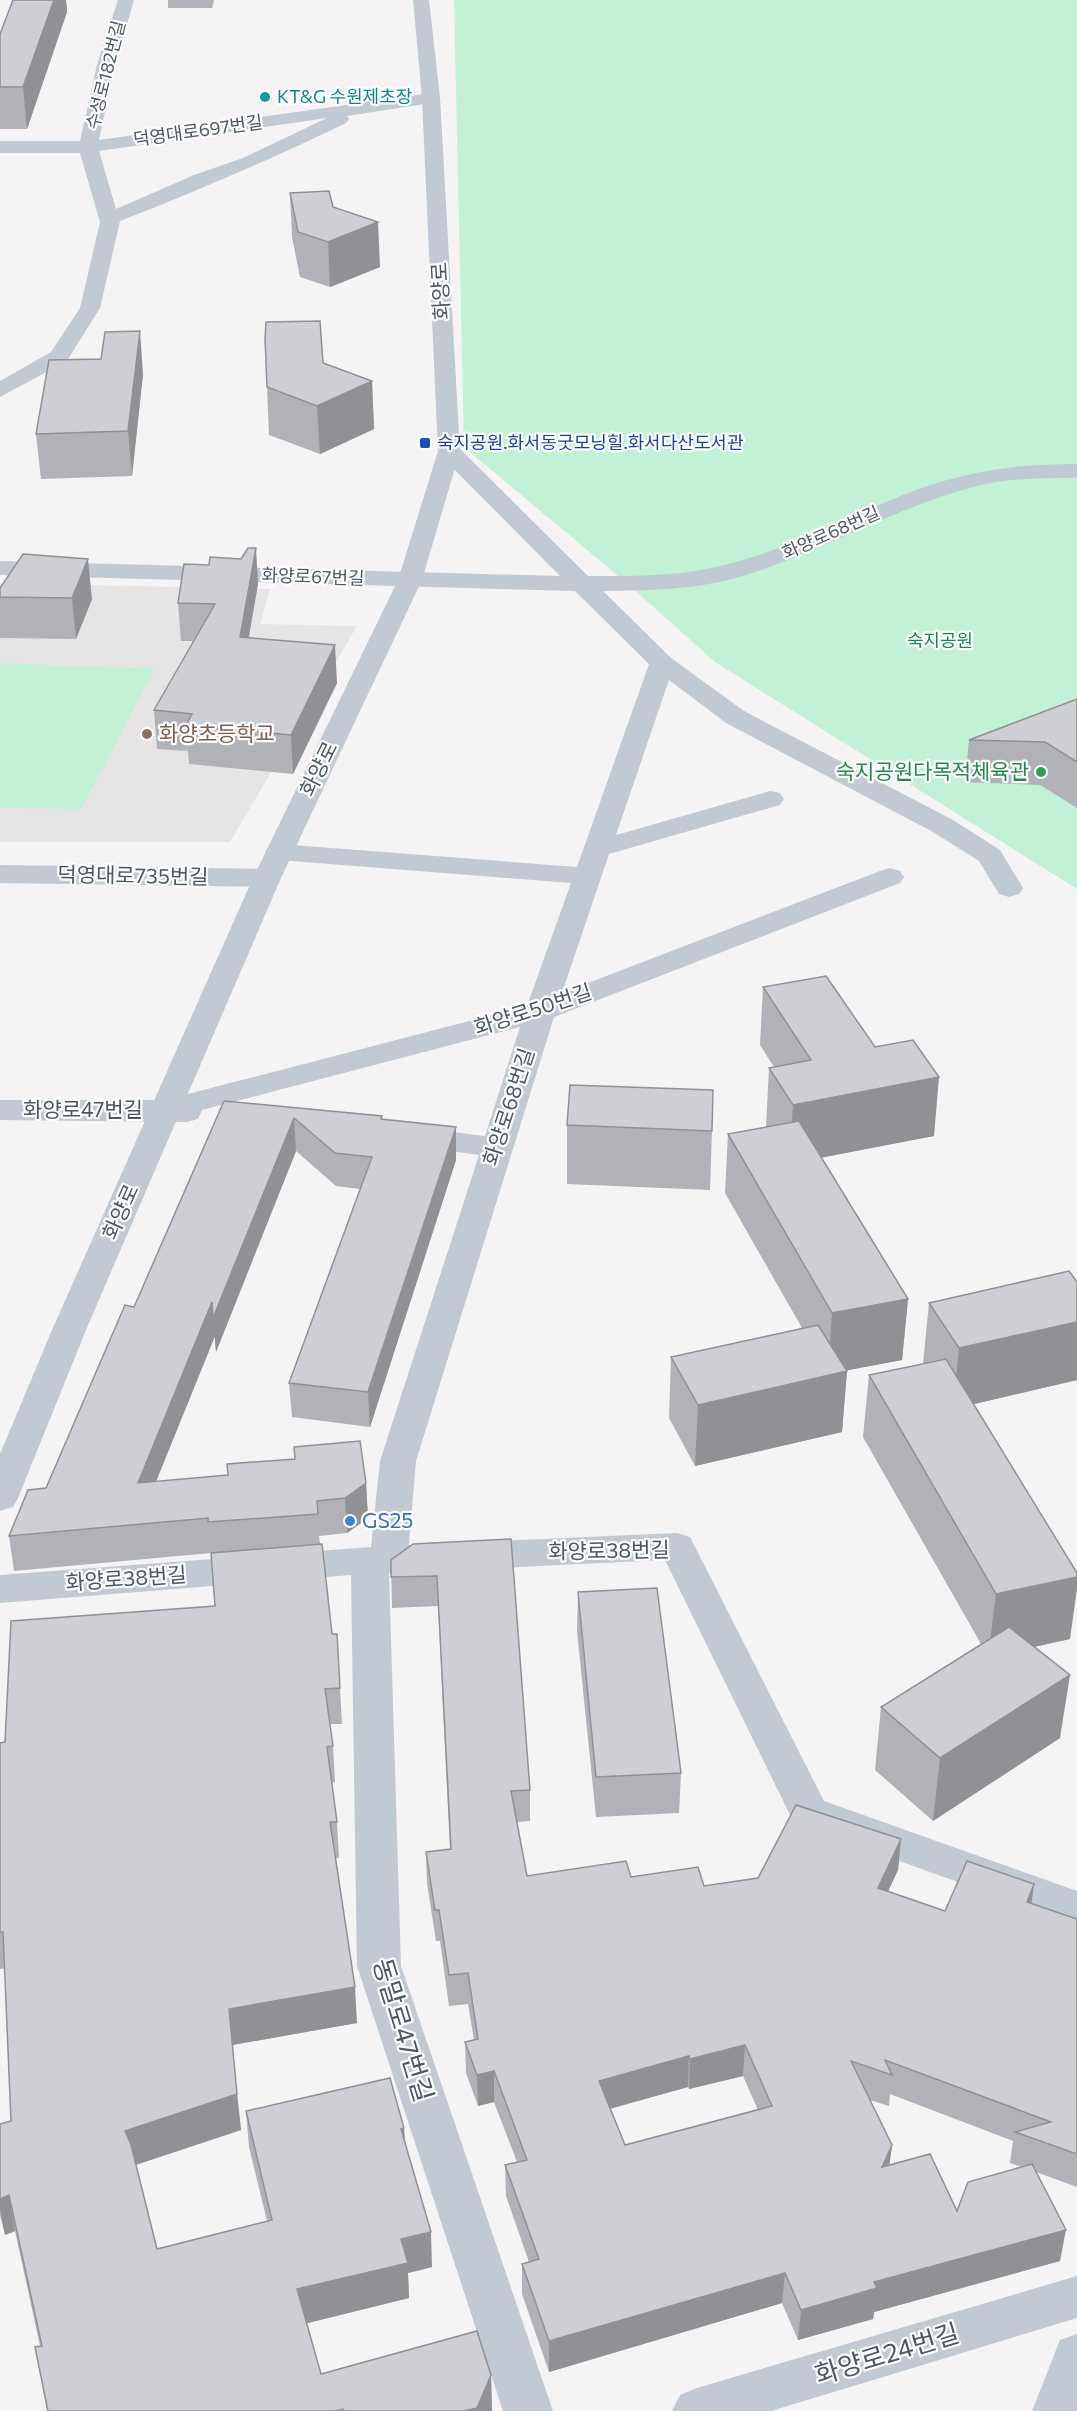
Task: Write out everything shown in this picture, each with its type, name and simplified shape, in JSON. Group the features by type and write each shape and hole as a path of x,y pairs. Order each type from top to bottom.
{"street":[{"name":"수성로182번길","path":"0,390 59,356 90,308 109,218 88,147 106,65 126,0"},
{"name":"화양로","path":"0,1498 69,1330 273,865 410,580 449,451 431,98 421,0"},
{"name":"덕영대로697번길","path":"0,147 88,147 431,98"},
{"path":"109,218 164,197 201,179 281,149 360,108"},
{"path":"449,451 662,663 735,717 943,826 990,856 1010,888"},
{"name":"화양로68번길","path":"410,580 584,584 681,582 746,569 835,534 893,505 960,484 1018,473 1056,469 1077,471"},
{"name":"화양로67번길","path":"0,568 410,580"},
{"name":"화양로68번길","path":"379,1560 398,1461 496,1147 540,1012 662,663"},
{"path":"592,862 770,799"},
{"name":"덕영대로735번길","path":"0,874 273,865 592,862"},
{"name":"화양로50번길","path":"166,1110 540,1012 890,877"},
{"name":"화양로47번길","path":"0,1110 166,1110"},
{"path":"166,1110 249,1119"},
{"path":"378,1134 496,1147"},
{"name":"화양로38번길","path":"0,1589 379,1560 677,1546 809,1812 1077,1908"},
{"name":"동말로47번길","path":"379,1560 379,1965 528,2411"},
{"name":"화양로24번길","path":"697,2411 1077,2297"},
{"path":"1057,2411 1077,2356"}],"shaded area":[{"name":"화양초등학교","path":"0,583 270,589 260,624 357,626 230,842 0,842"}],"green space":[{"name":"숙지공원","path":"454,0 1077,0 1077,889 715,662 630,586 464,447"},
{"path":"0,663 155,669 81,809 0,808"}],"building":[{"path":"13,0 54,0 23,87 0,87 0,34"},
{"path":"329,191 333,207 378,222 328,242 298,232 290,193"},
{"path":"320,321 323,363 372,381 317,406 267,387 265,338 266,322"},
{"path":"140,331 128,431 36,434 49,360 101,359 105,332"},
{"path":"248,548 256,548 240,637 335,645 291,735 186,725 192,714 154,710 215,604 178,603 184,564 209,565 210,557 241,559"},
{"path":"23,554 88,559 72,598 0,597 0,588"},
{"path":"1077,699 1077,762 1045,742 969,740"},
{"path":"826,976 875,1047 913,1040 939,1077 793,1105 769,1068 811,1060 763,987"},
{"path":"570,1085 713,1090 712,1131 567,1125"},
{"path":"224,1101 382,1116 381,1119 456,1127 368,1392 289,1383 372,1157 335,1153 294,1118 213,1318 212,1302 138,1483 228,1475 227,1464 295,1459 294,1447 360,1441 366,1483 345,1498 317,1501 318,1514 208,1522 208,1518 9,1536 28,1490 46,1488 125,1305 134,1307"},
{"path":"799,1121 908,1299 832,1313 728,1134"},
{"path":"1069,1271 1077,1282 1077,1322 959,1348 929,1303"},
{"path":"818,1325 847,1371 698,1405 671,1357"},
{"path":"946,1359 1077,1573 1077,1577 996,1594 869,1375"},
{"path":"511,1539 530,1790 511,1791 527,1876 626,1861 631,1877 698,1867 704,1886 758,1878 796,1805 901,1839 878,1888 945,1911 967,1861 1034,1884 1027,1902 1077,1919 1077,2154 1015,2132 1051,2122 885,2060 892,2075 851,2061 892,2145 882,2167 930,2154 957,2211 968,2182 1032,2164 1066,2230 874,2282 877,2288 801,2310 785,2273 549,2341 522,2264 539,2259 505,2165 527,2160 494,2071 477,2075 465,2042 478,2039 468,1973 449,1975 439,1910 435,1910 426,1852 451,1849 437,1576 391,1577 391,1560 413,1544","holes":["745,2045 772,2106 625,2145 599,2081 689,2056 690,2059"]},
{"path":"322,1544 332,1634 337,1634 340,1688 325,1689 333,1746 327,1747 337,1822 330,1822 355,1987 229,2009 237,2094 125,2131 131,2145 157,2249 272,2220 246,2111 390,2078 404,2128 401,2129 431,2232 401,2239 408,2263 297,2289 321,2374 477,2331 491,2375 477,2408 464,2411 344,2411 343,2409 335,2411 48,2411 35,2347 42,2346 9,2195 0,2199 0,2124 11,2121 3,1932 0,1932 0,1743 5,1742 11,1621 215,1606 211,1553"},
{"path":"657,1588 681,1773 596,1777 578,1592"},
{"path":"1009,1627 1070,1675 940,1758 881,1707"}],"place":[{"name":"KT&G 수원제초장","path":"265,97"},
{"name":"숙지공원.화서동굿모닝힐.화서다산도서관","path":"425,443"},
{"name":"화양초등학교","path":"147,734"},
{"name":"숙지공원다목적체육관","path":"1041,772"},
{"name":"GS25","path":"350,1521"}]}
